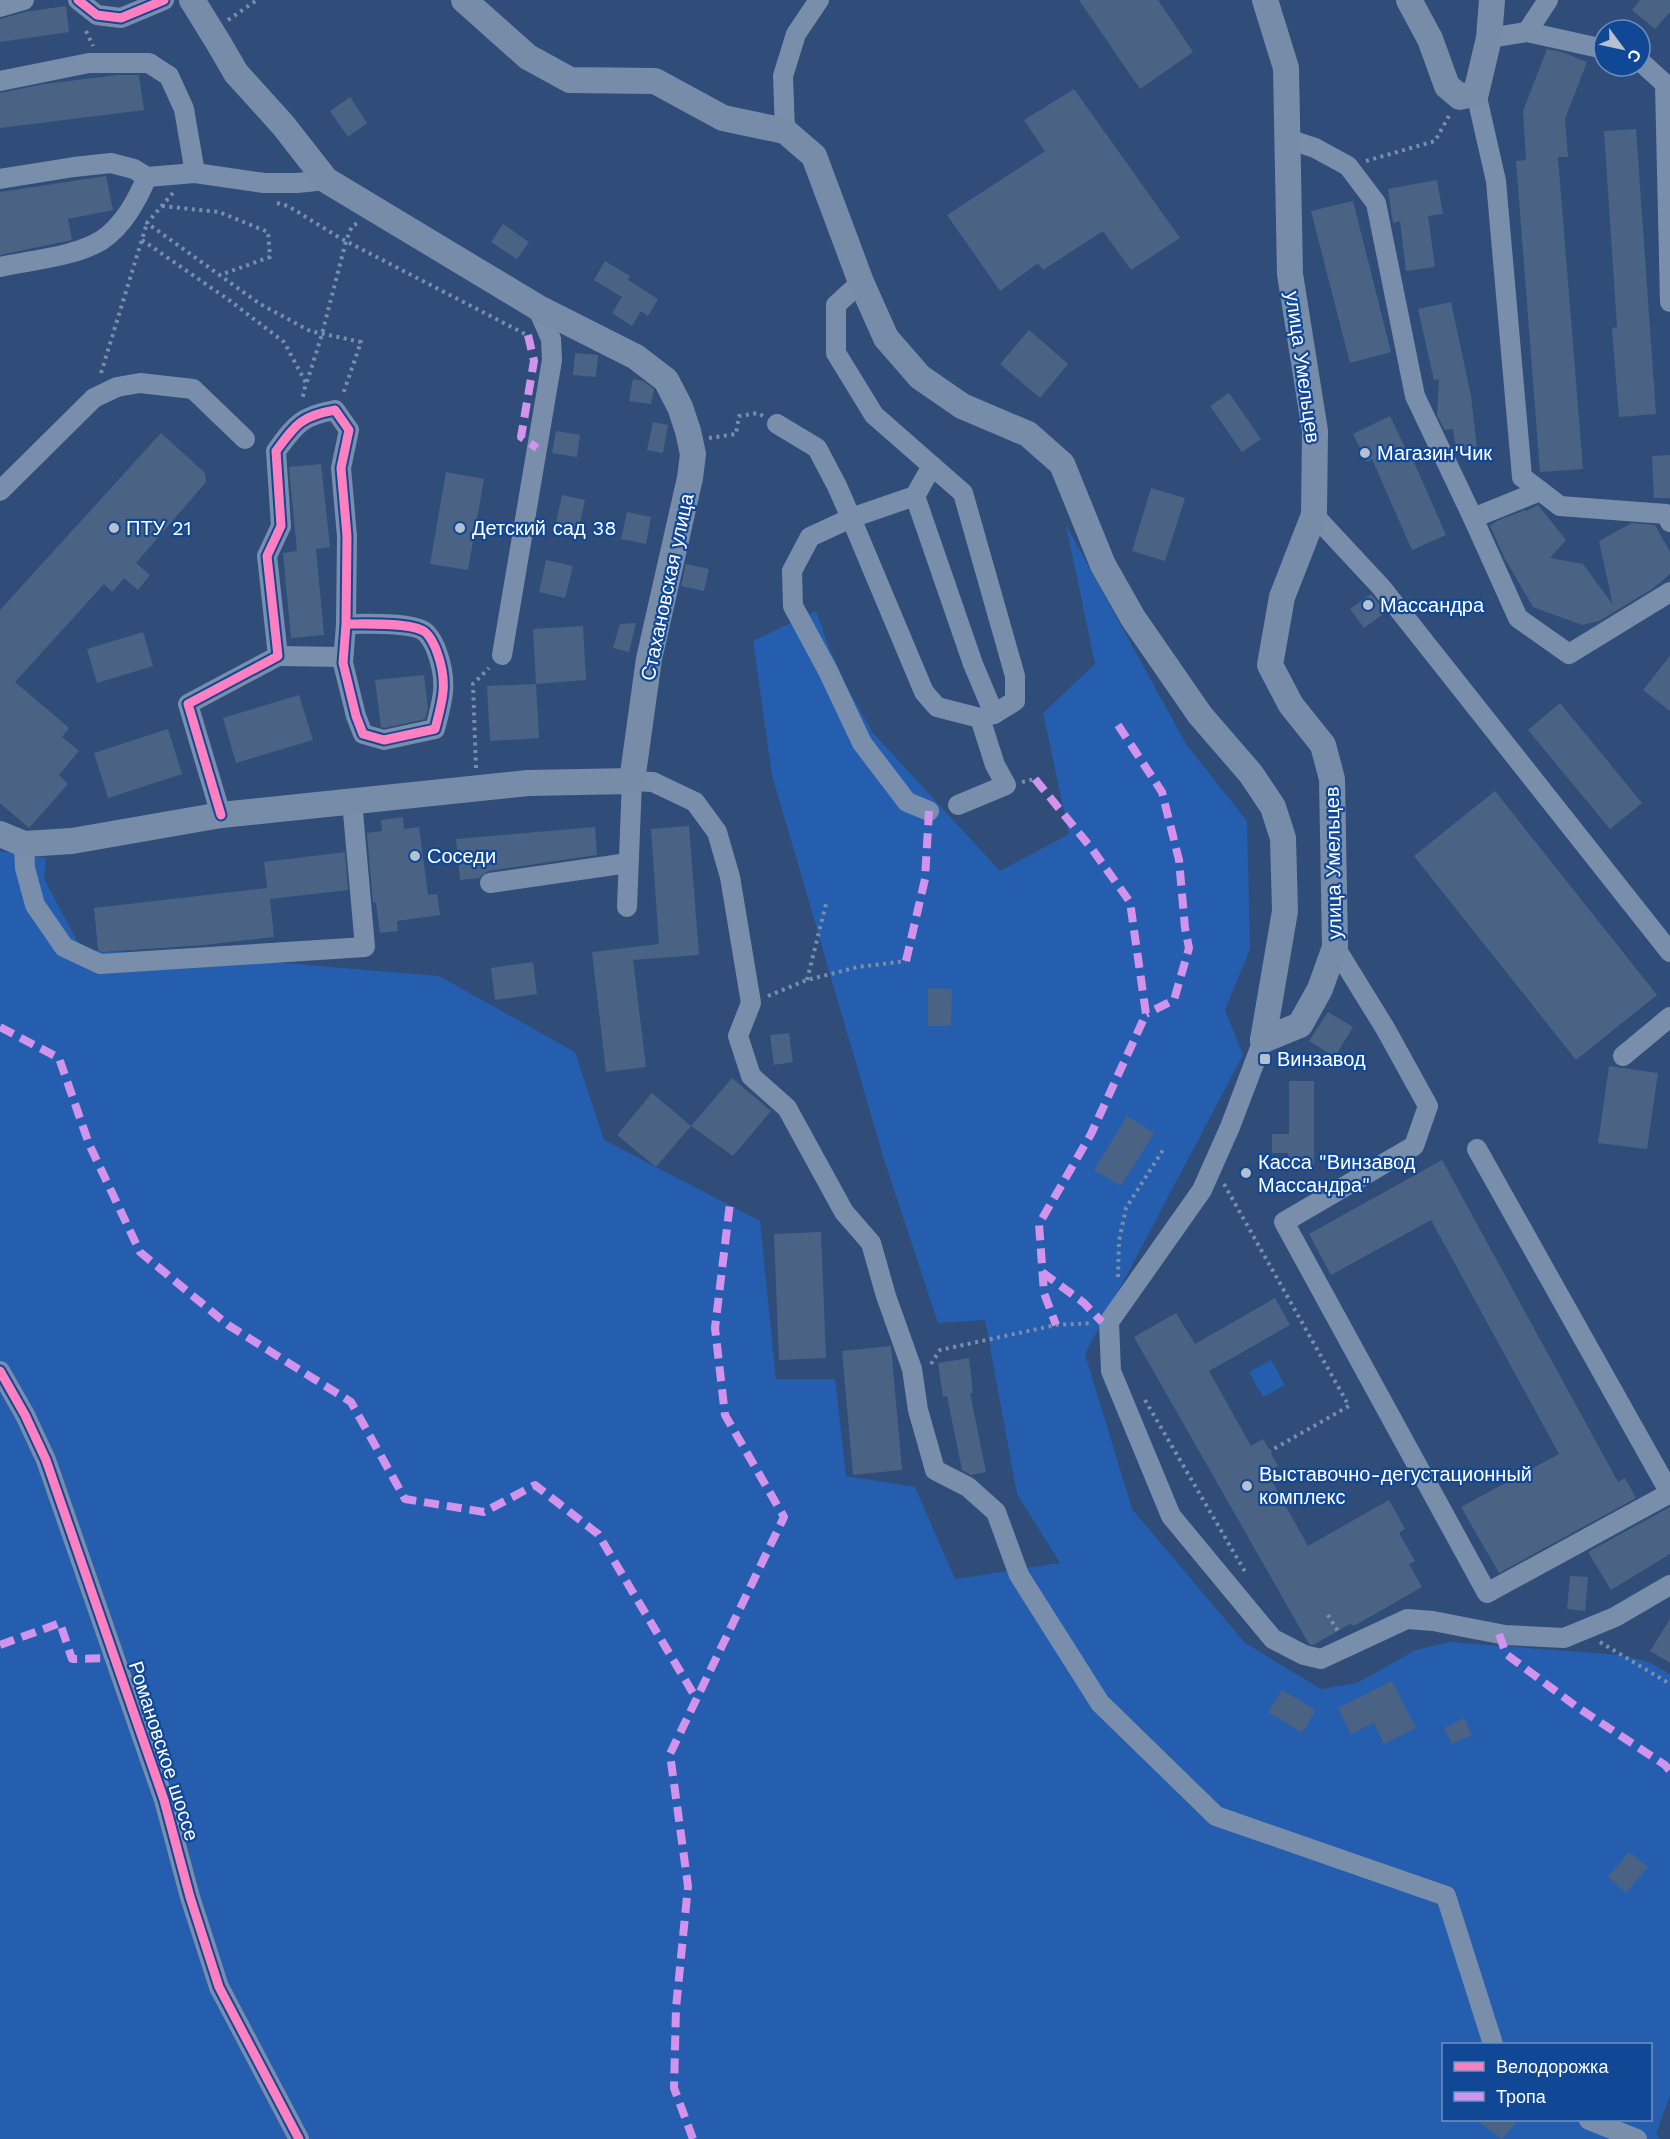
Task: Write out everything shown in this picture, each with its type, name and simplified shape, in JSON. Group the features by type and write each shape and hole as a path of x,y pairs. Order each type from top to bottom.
{"main road":[{"path":"464,0 528,57 570,80 655,81 723,118 785,131 814,156 861,282 886,338 920,377 962,406 1028,435 1062,464 1103,565 1133,618 1200,715 1251,774 1273,807 1283,838 1285,911 1263,1040"},
{"name":"улица Умельцев","path":"1263,1040 1300,1025 1320,989 1335,947 1332,779 1323,745 1291,705 1270,665 1282,597 1314,515 1315,431 1290,274 1286,68 1265,0"},
{"path":"1409,0 1430,39 1447,86 1468,95 1489,38 1492,0"},
{"name":"Стахановская улица","path":"198,10 236,74 283,125 326,180 537,307 636,357 666,380 680,408 693,454 690,478 649,659 632,781"},
{"path":"0,834 24,844 72,841 221,815 528,783 632,781"}],"street":[{"path":"0,7 24,0"},
{"path":"78,0 97,15 122,18 164,0"},
{"path":"785,131 783,76 796,34 819,0"},
{"path":"1527,32 1548,0"},
{"path":"1489,38 1527,32 1592,47"},
{"path":"0,81 89,63 149,63 169,76 184,109 195,173"},
{"path":"1652,72 1665,84 1670,302"},
{"path":"1468,95 1496,181 1522,477 1560,506 1665,514 1670,522"},
{"path":"1288,139 1316,148 1348,166 1376,202 1415,396 1518,618 1569,654 1670,592"},
{"path":"0,179 111,163 134,168 147,177 195,173 264,183 326,180"},
{"path":"0,267 75,252 102,240 125,218 147,177"},
{"path":"777,424 817,448 837,486 924,692 937,706 987,716 1015,701 1015,676 963,493 874,415 836,353 836,305 861,282"},
{"path":"502,655 552,360 552,339 537,307"},
{"path":"0,491 94,398 117,387 141,383 193,389 245,439"},
{"path":"278,656 267,556 281,526 276,451 295,426 313,414 336,410 349,430 341,468 347,536 343,663 356,716 363,734 384,740 435,729 443,698 443,669 435,646 424,632 406,626 346,624"},
{"path":"929,811 908,802 862,743 828,671 793,606 792,571 810,537 851,518 915,496 932,466"},
{"path":"1473,518 1540,490"},
{"path":"915,496 973,664 987,716 995,765 1006,785 958,805"},
{"path":"1314,515 1381,587 1670,952"},
{"path":"221,815 188,704 278,656 344,657"},
{"path":"627,906 632,781 653,782 695,802 717,832 730,877 750,1003 738,1036 752,1076 787,1108 844,1212 871,1243 886,1296 912,1369 918,1410 935,1470 968,1487 996,1512 1019,1575 1100,1703 1216,1816 1446,1896 1492,2043"},
{"path":"24,844 25,868 35,905 64,947 100,964 365,947 352,801"},
{"path":"489,883 628,863"},
{"path":"1335,947 1385,1028 1428,1106 1414,1146 1284,1222 1487,1593 1670,1493 1477,1149"},
{"path":"1623,1056 1670,1017"},
{"path":"1263,1040 1230,1127 1202,1190 1113,1316 1111,1371 1171,1516 1273,1639 1304,1655 1321,1659 1407,1619 1433,1621 1505,1635 1564,1638 1615,1617 1670,1586"},
{"name":"Романовское шоссе","path":"0,1371 25,1415 46,1460 164,1800 190,1897 219,1987 299,2139"},
{"path":"1591,2121 1637,2139"}],"path":[{"path":"198,10 226,21 257,0"},
{"path":"1348,166 1435,141 1468,95"},
{"path":"94,398 147,223 173,192 184,191"},
{"path":"136,200 147,223 260,304 310,331 361,342 348,384 336,410"},
{"path":"267,201 288,206 346,241 528,335"},
{"path":"162,206 219,212 268,232 270,257 219,275"},
{"path":"295,426 346,241 352,226 380,212"},
{"path":"142,240 229,300 284,342 306,383"},
{"path":"690,441 736,434 740,416 758,413 777,424"},
{"path":"476,788 473,684 502,655"},
{"path":"807,980 827,900"},
{"path":"750,1003 807,980 858,967 906,961"},
{"path":"912,1369 931,1364 940,1350 1056,1325 1113,1316 1119,1241 1126,1208 1163,1150"},
{"path":"1214,1165 1349,1406 1270,1451"},
{"path":"1140,1391 1248,1576"},
{"path":"1581,1631 1670,1684"}],"shaded area":[{"path":"1066,525 1186,744 1247,821 1250,949 1225,1010 1243,1055 1085,1354 1132,1509 1245,1643 1321,1689 1357,1683 1416,1650 1449,1642 1622,1655 1648,1662 1670,1674 1670,2096 1656,2134 1661,2139 0,2139 0,851 46,858 44,879 82,950 187,955 439,976 575,1052 604,1140 760,1221 776,1379 835,1379 846,1476 915,1487 955,1579 1060,1563 1017,1494 985,1320 938,1323 883,1156 772,775 753,641 816,611 847,687 873,733 1000,871 1069,834 1043,713 1095,664"},
{"path":"1271,1360 1285,1385 1263,1397 1249,1372"}],"building":[{"path":"1079,0 1158,0 1193,52 1140,89"},
{"path":"1640,0 1670,0 1670,12 1655,29 1652,27 1652,18 1642,18 1632,10"},
{"path":"66,6 69,32 0,42 0,19 25,12"},
{"path":"1547,49 1587,62 1565,119 1568,157 1558,157 1583,469 1540,472 1516,161 1526,160 1523,111"},
{"path":"118,75 139,75 144,110 0,128 0,93 44,84"},
{"path":"1074,89 1180,238 1131,270 1103,231 1043,270 1038,263 1000,291 947,215 1045,151 1024,120"},
{"path":"350,97 367,123 348,137 330,111"},
{"path":"1636,129 1656,414 1619,417 1612,328 1617,327 1604,131"},
{"path":"106,176 113,210 68,219 72,240 0,255 0,192"},
{"path":"1437,180 1443,214 1428,216 1435,267 1406,271 1400,221 1393,223 1388,189"},
{"path":"1353,201 1391,352 1350,363 1311,211"},
{"path":"503,224 529,242 517,259 491,242"},
{"path":"605,261 630,276 628,280 658,299 648,316 641,311 632,326 612,313 622,297 594,280"},
{"path":"1451,302 1471,396 1477,449 1456,451 1453,429 1445,430 1437,415 1439,379 1434,380 1418,309"},
{"path":"1029,330 1068,364 1040,398 1000,364"},
{"path":"575,353 598,355 596,377 573,375"},
{"path":"633,379 643,381 654,389 651,404 629,401"},
{"path":"1229,393 1261,439 1242,452 1210,406"},
{"path":"1390,416 1407,452 1409,451 1446,535 1412,550 1372,459 1367,462 1353,434"},
{"path":"653,422 668,425 663,453 647,450"},
{"path":"556,431 580,435 577,457 552,453"},
{"name":"ПТУ 21","path":"161,433 205,473 206,482 136,563 150,575 138,590 124,578 112,592 104,584 15,682 69,728 62,737 79,751 59,775 68,784 29,828 0,803 0,610"},
{"path":"1670,455 1670,498 1654,498 1652,456"},
{"path":"321,464 330,547 316,549 324,635 291,638 283,553 297,551 289,467"},
{"path":"446,472 484,479 468,570 430,564"},
{"path":"1151,488 1185,498 1165,561 1132,551"},
{"path":"562,495 585,500 579,528 556,523"},
{"path":"1538,505 1566,540 1550,558 1583,564 1613,605 1599,541 1632,523 1655,525 1670,552 1670,574 1652,589 1599,621 1582,625 1533,607 1505,559 1490,526"},
{"path":"627,512 651,517 646,544 621,539"},
{"path":"546,560 573,566 565,598 539,592"},
{"path":"686,564 709,569 704,591 681,586"},
{"path":"1371,594 1386,612 1364,628 1350,609"},
{"path":"636,623 629,652 613,648 620,624"},
{"path":"583,626 586,680 536,684 533,629"},
{"path":"143,632 153,666 97,683 87,649"},
{"path":"1670,656 1670,711 1643,690"},
{"path":"424,675 428,708 425,719 381,727 375,680"},
{"path":"536,684 539,738 490,741 487,686"},
{"path":"299,695 313,740 236,763 223,718"},
{"path":"1560,703 1642,803 1610,829 1528,730"},
{"path":"168,729 182,774 108,798 94,753"},
{"path":"1495,791 1657,995 1576,1060 1414,856"},
{"path":"403,817 404,829 419,827 428,895 437,894 440,915 397,921 398,931 380,933 376,903 373,903 367,833 382,831 381,820"},
{"path":"689,826 699,955 633,960 646,1067 606,1072 592,952 659,944 651,829"},
{"path":"595,827 597,855 488,871 479,878 460,880 456,839"},
{"path":"345,852 348,890 270,899 274,937 204,945 102,952 98,950 94,908 267,888 264,862"},
{"path":"533,962 537,994 495,1000 491,968"},
{"path":"928,988 952,989 951,1026 928,1026"},
{"path":"1328,1012 1353,1027 1335,1057 1309,1041"},
{"path":"789,1033 793,1062 774,1065 770,1035"},
{"path":"1609,1066 1658,1073 1647,1149 1598,1143"},
{"path":"732,1078 771,1111 733,1156 691,1126"},
{"path":"1289,1081 1314,1081 1314,1165 1288,1165 1288,1153 1272,1153 1272,1134 1289,1134"},
{"path":"652,1093 691,1126 656,1167 617,1135"},
{"path":"1127,1116 1154,1133 1121,1186 1094,1170"},
{"path":"1442,1160 1618,1482 1625,1478 1636,1498 1499,1573 1461,1507 1559,1454 1431,1220 1331,1275 1309,1234"},
{"path":"821,1232 826,1358 779,1360 774,1234"},
{"name":"Выставочно-дегустационный комплекс","path":"1275,1298 1290,1325 1209,1371 1251,1446 1263,1439 1278,1466 1267,1472 1308,1546 1389,1500 1405,1529 1399,1533 1415,1561 1409,1564 1422,1587 1354,1626 1350,1624 1313,1645 1309,1644 1134,1337 1176,1313 1195,1344"},
{"path":"891,1346 902,1470 853,1475 842,1351"},
{"path":"969,1358 973,1393 970,1393 986,1472 971,1475 962,1470 947,1396 943,1397 938,1363"},
{"path":"1670,1507 1670,1554 1611,1590 1588,1552"},
{"path":"1570,1576 1588,1577 1585,1611 1567,1609"},
{"path":"1670,1619 1670,1663 1650,1651"},
{"path":"1392,1681 1416,1728 1384,1744 1374,1723 1351,1734 1338,1708"},
{"path":"1282,1690 1316,1710 1302,1733 1268,1712"},
{"path":"1464,1718 1472,1735 1452,1744 1444,1728"},
{"path":"1629,1852 1648,1867 1626,1893 1608,1877"},
{"path":"1477,2121 1517,2121 1502,2139"}],"marked path":[{"path":"528,335 534,361 521,437 537,448"},
{"path":"1118,725 1162,792 1179,860 1189,948 1174,1000 1146,1014"},
{"path":"1035,779 1092,849 1130,902 1146,1014 1091,1134 1039,1224 1044,1293 1056,1325"},
{"path":"906,961 925,879 929,811"},
{"path":"0,1027 59,1058 89,1144 140,1252 228,1325 351,1402 405,1499 484,1512 535,1485 598,1534 696,1698"},
{"path":"693,2139 674,2088 676,2008 688,1886 670,1754 784,1517 725,1415 715,1328 730,1203"},
{"path":"1042,1272 1084,1303 1102,1322"},
{"path":"0,1645 60,1623 72,1659 114,1658"},
{"path":"1499,1634 1506,1654 1577,1707 1665,1765 1670,1771"}],"cycle path":[{"path":"78,0 97,15 121,18 164,0"},
{"path":"221,815 188,704 278,656 267,556 281,526 276,451 294,428 307,418 335,410 349,430 341,468 347,536 343,663 356,716 363,734 384,740 435,729 442,699 443,682 437,652 427,634 419,629 399,625 346,624"},
{"path":"0,1371 25,1415 46,1460 164,1800 190,1897 219,1987 299,2139"}],"place":[{"name":"Магазин'Чик","path":"1365,453"},
{"name":"ПТУ 21","path":"114,528"},
{"name":"Детский сад 38","path":"460,528"},
{"name":"Массандра","path":"1368,605"},
{"name":"Соседи","path":"415,856"},
{"name":"Винзавод","path":"1265,1059"},
{"name":"Касса \"Винзавод Массандра\"","path":"1246,1173"},
{"name":"Выставочно-дегустационный комплекс","path":"1247,1486"}]}
